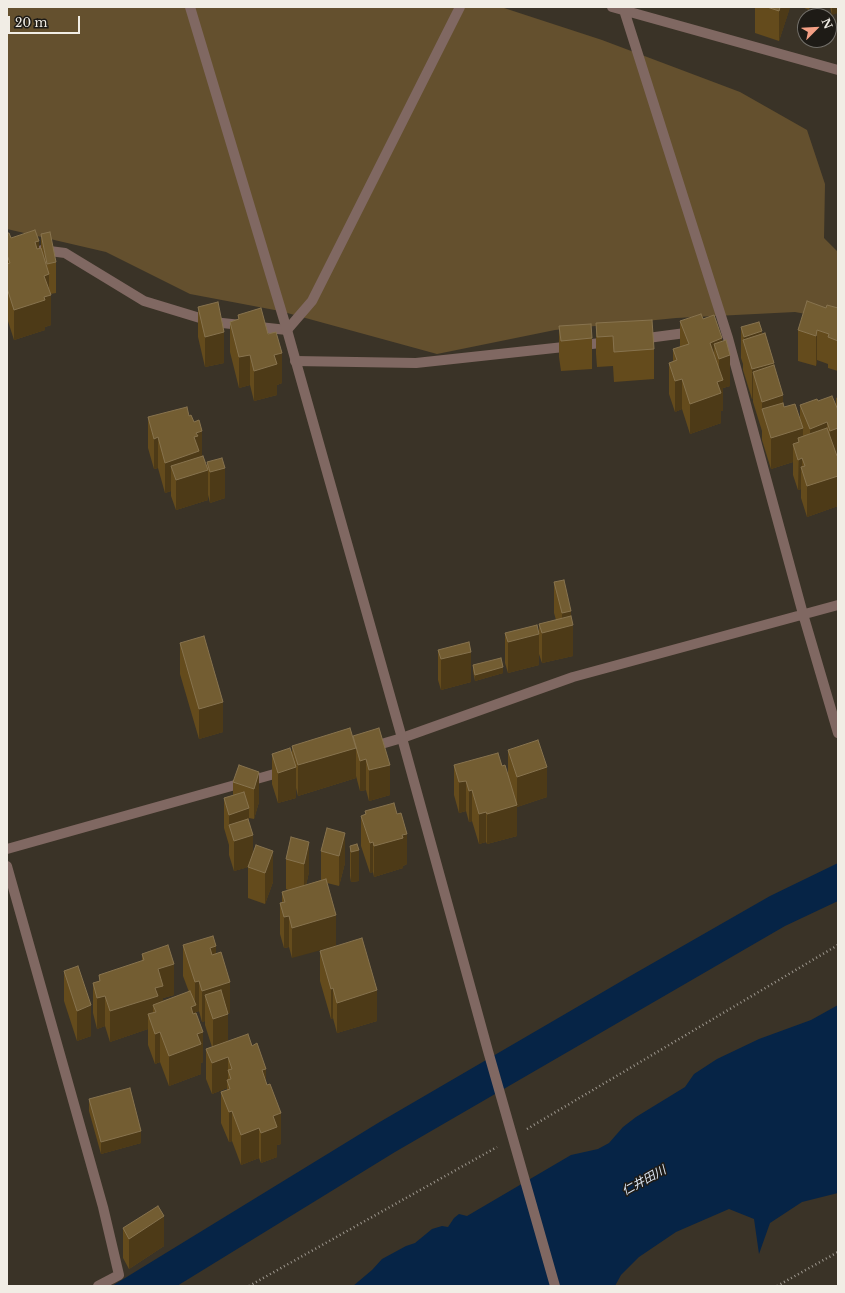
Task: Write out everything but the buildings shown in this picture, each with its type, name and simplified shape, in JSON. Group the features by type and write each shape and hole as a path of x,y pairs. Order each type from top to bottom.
{"street":[{"path":"190,7 295,360 555,1286"},
{"path":"286,330 312,301 460,7"},
{"path":"612,7 624,9 838,70"},
{"path":"624,9 721,327 838,733"},
{"path":"29,249 65,252 144,301 214,322 286,330"},
{"path":"295,360 416,363 624,341 703,330"},
{"path":"364,749 402,738 573,677 838,605"},
{"path":"7,849 297,767"},
{"path":"7,866 103,1207 119,1275 98,1286"}],"path":[{"path":"250,1286 514,1143 838,945"},
{"path":"777,1286 838,1252"}],"shaded area":[{"path":"7,7 501,7 602,40 740,92 807,130 825,184 824,238 838,252 838,320 795,312 676,318 555,330 437,354 280,311 190,294 106,252 7,229"}],"water":[{"path":"838,863 838,901 785,926 395,1152 177,1286 112,1286 378,1123 632,975 770,896"},
{"name":"仁井田川","path":"838,1005 838,1193 802,1202 770,1223 759,1254 754,1219 729,1209 676,1232 639,1257 621,1275 615,1286 353,1286 372,1270 382,1259 406,1246 415,1243 432,1229 442,1226 448,1227 454,1218 459,1214 467,1216 571,1155 598,1149 609,1143 623,1127 636,1117 685,1087 694,1074 717,1059 759,1039 811,1020"}]}
